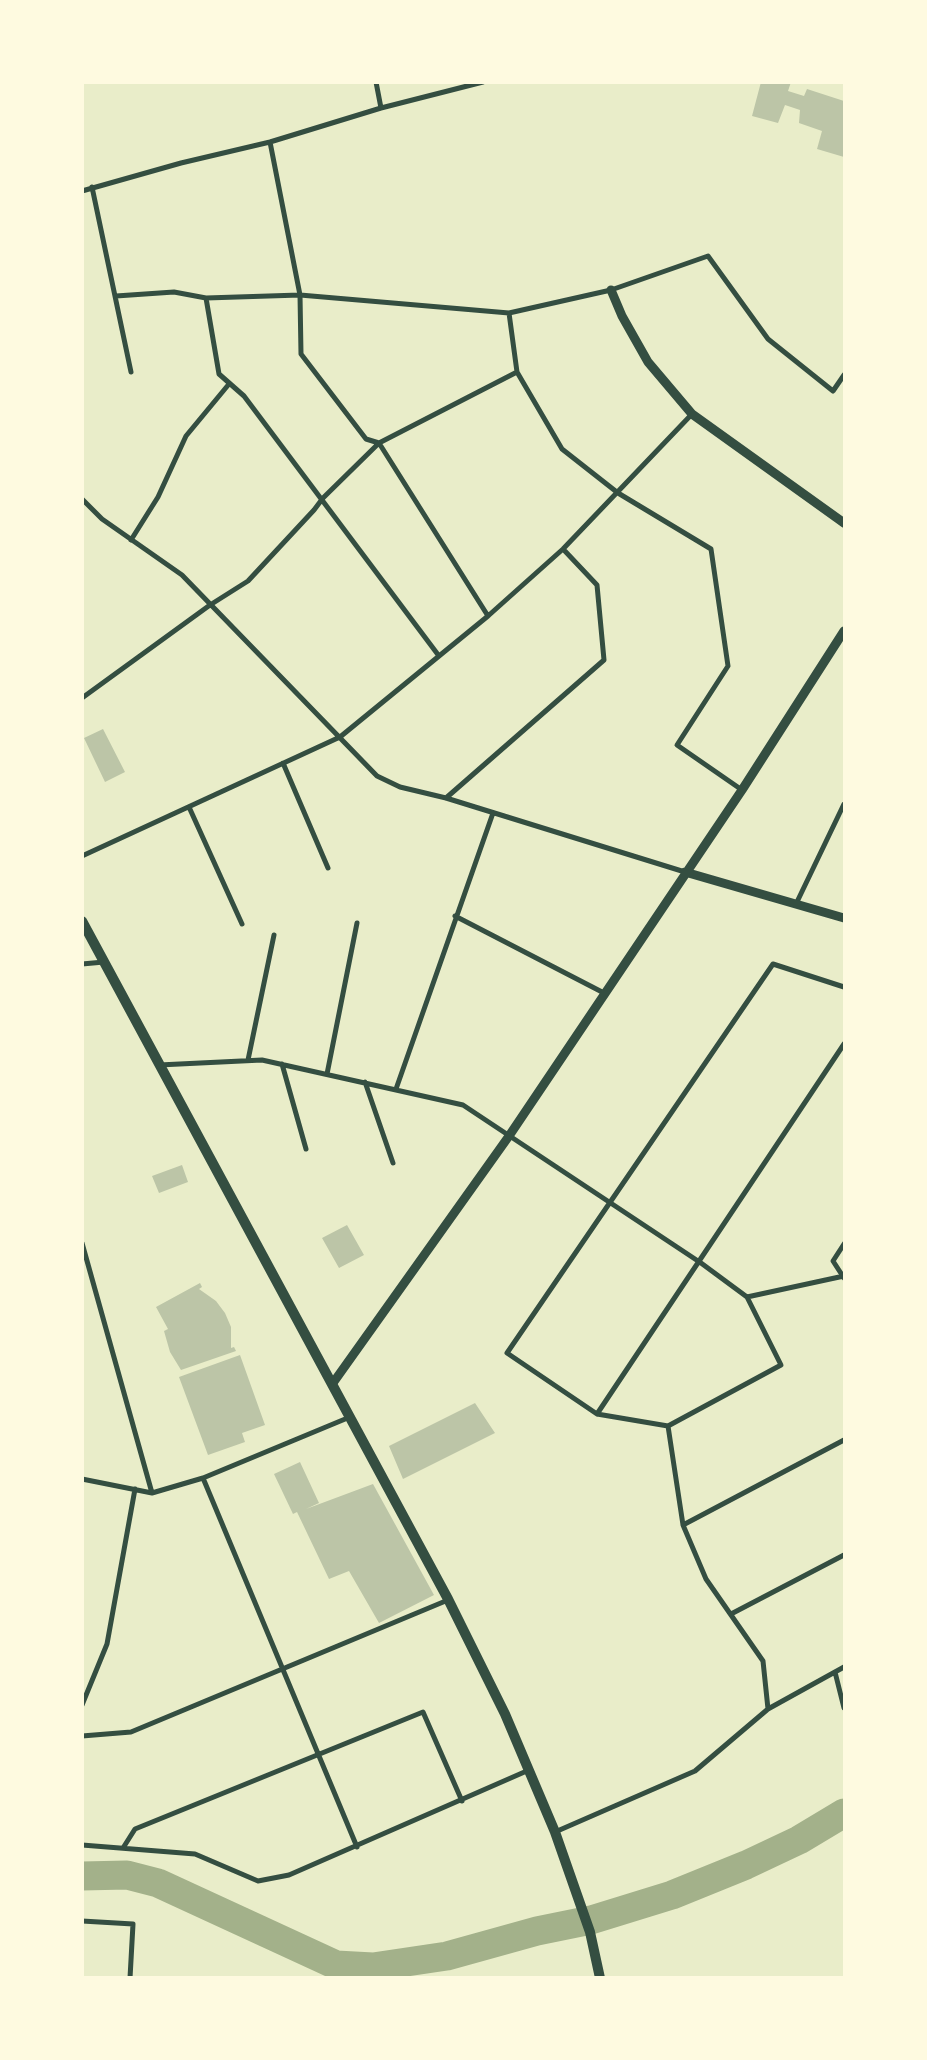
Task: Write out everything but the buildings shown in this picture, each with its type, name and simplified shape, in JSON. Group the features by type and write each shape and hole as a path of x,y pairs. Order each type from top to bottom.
{"main road":[{"path":"82,921 448,1600 530,1770 555,1832 590,1932 600,1978"}],"street":[{"path":"376,82 381,108"},
{"path":"82,191 181,163 270,142 458,85 484,82"},
{"path":"270,142 300,296 301,354 366,439 379,443 488,616"},
{"path":"92,188 131,372"},
{"path":"116,296 174,292 206,298 300,296 508,313 611,290 708,256 768,339 833,391 844,375"},
{"path":"611,290 622,316 648,362 692,414 844,523"},
{"path":"206,298 219,374 244,396 439,656"},
{"path":"508,313 517,372 562,448 618,493 712,549 728,666 676,745 742,790"},
{"path":"82,698 210,605 248,582 314,510 322,498 379,443 517,372"},
{"path":"131,540 158,497 186,436 229,384"},
{"path":"82,856 340,737 488,616 563,549 692,414"},
{"path":"82,499 102,519 182,575 377,776 400,787 446,798 685,872 844,918"},
{"path":"446,798 604,660 597,585 563,549"},
{"path":"333,1384 509,1136 742,790 844,631"},
{"path":"283,763 328,868"},
{"path":"796,904 844,805"},
{"path":"188,807 242,924"},
{"path":"396,1089 455,916 493,813"},
{"path":"455,916 604,993"},
{"path":"327,1074 358,923"},
{"path":"248,1060 274,936"},
{"path":"82,964 105,962"},
{"path":"159,1065 262,1060 464,1105 610,1203 701,1262 747,1297 781,1364 668,1426 598,1414 507,1353 610,1203 773,964 844,987"},
{"path":"598,1414 701,1262 844,1044"},
{"path":"282,1064 306,1149"},
{"path":"365,1082 393,1163"},
{"path":"82,1243 152,1493"},
{"path":"747,1297 844,1277 833,1261 844,1244"},
{"path":"82,1478 152,1493 203,1478 350,1417"},
{"path":"668,1426 683,1526 706,1579 763,1661 768,1709"},
{"path":"683,1526 844,1440"},
{"path":"203,1478 357,1847"},
{"path":"82,1705 107,1644 135,1489"},
{"path":"731,1614 844,1555"},
{"path":"82,1736 131,1732 448,1600"},
{"path":"555,1832 695,1771 768,1709 844,1667"},
{"path":"835,1672 844,1708"},
{"path":"123,1848 135,1829 423,1712 462,1801"},
{"path":"82,1845 195,1854 258,1881 289,1875 530,1770"},
{"path":"82,1921 133,1924 130,1978"}],"waterway":[{"path":"82,1876 127,1875 158,1883 336,1965 373,1967 447,1956 537,1931 591,1920 672,1895 746,1865 799,1840 844,1813"}]}
